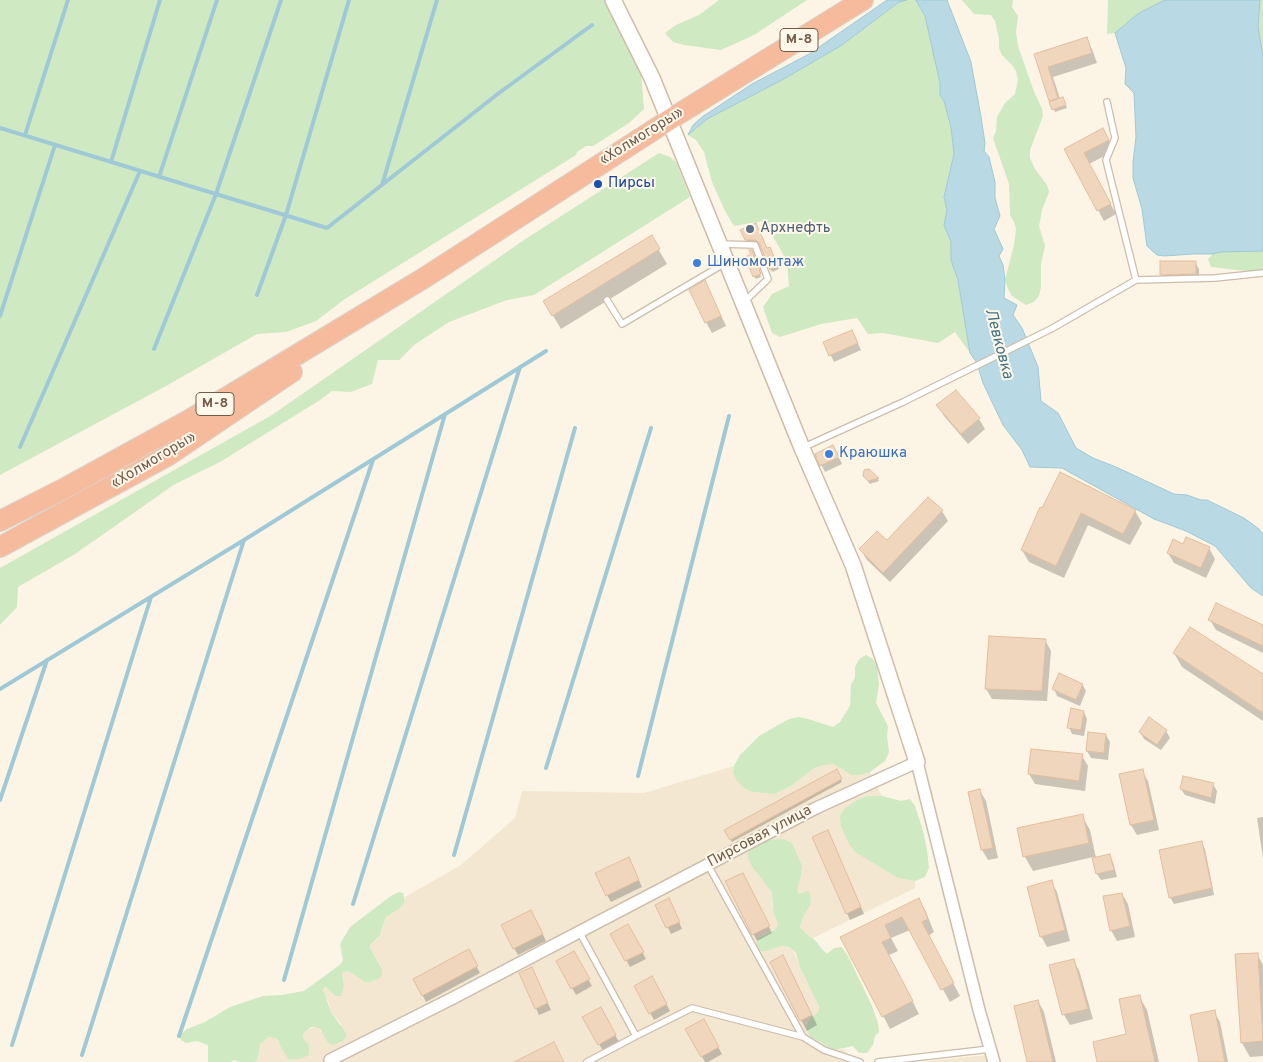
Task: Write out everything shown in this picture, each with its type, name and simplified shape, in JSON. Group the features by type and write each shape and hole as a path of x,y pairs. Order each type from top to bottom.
{"highway":[{"name":"«Холмогоры»","path":"0,521 67,487 189,420 424,278 669,120 863,0"},
{"name":"«Холмогоры»","path":"7,544 169,455 288,375 424,278"}],"street":[{"path":"613,0 652,78 802,448 853,565 917,762 994,1062"},
{"name":"Пирсовая улица","path":"330,1060 453,998 816,808 917,762"}],"lane":[{"path":"1107,102 1115,138 1106,160 1136,280"},
{"path":"719,244 754,245 768,279 743,303"},
{"path":"607,300 622,324 727,262"},
{"path":"802,448 903,402 1052,329 1136,280 1215,278 1263,273"},
{"path":"708,864 803,1037"},
{"path":"579,931 636,1036"},
{"path":"587,1062 692,1008 803,1037 824,1050 860,1062"},
{"path":"878,1062 990,1049"}],"shaded area":[{"path":"834,764 851,775 861,775 870,772 882,796 867,796 859,799 873,862 898,878 915,881 915,888 813,938 800,926 811,904 810,894 807,891 799,894 797,890 802,871 791,842 787,840 770,840 748,858 752,867 772,892 772,906 778,925 776,929 763,935 766,951 782,946 792,949 818,1002 819,1011 809,1020 806,1028 811,1037 820,1043 838,1050 844,1049 852,1062 254,1062 258,1058 260,1044 268,1037 278,1039 281,1048 289,1060 294,1060 309,1055 309,1045 303,1038 302,1033 306,1030 316,1027 324,1034 342,1025 331,1012 329,1003 324,995 323,990 325,986 335,996 344,988 342,973 347,971 356,976 380,964 369,946 382,931 386,917 399,909 405,902 405,897 461,865 515,818 522,791 644,793 734,766 733,772 753,792 774,794 791,786 814,768"},
{"path":"987,1055 989,1062 922,1062"}],"green space":[{"path":"0,0 605,0 641,73 644,109 629,123 593,146 586,146 577,152 576,155 345,299 316,321 286,332 257,334 166,386 0,475"},
{"path":"719,0 807,0 754,35 721,50 673,42 665,33 676,25 699,15"},
{"path":"916,0 925,16 940,83 940,95 944,101 951,127 954,154 944,197 947,210 944,225 951,242 951,260 958,280 970,353 955,332 938,343 883,333 868,334 857,318 821,324 780,337 772,333 763,307 772,294 789,286 787,261 764,221 734,226 712,182 704,152 696,140 688,135 707,119 782,80 842,45 899,2"},
{"path":"962,0 1013,0 1012,7 1018,16 1016,32 1018,46 1042,109 1043,116 1030,150 1030,158 1035,169 1047,185 1049,192 1042,210 1039,226 1045,246 1041,264 1039,296 1034,302 1026,305 1012,296 1005,280 1016,229 1010,215 1009,184 993,138 996,131 997,117 1005,103 1015,94 1018,80 1016,71 1002,55 999,48 995,21 991,15 974,14"},
{"path":"1108,0 1165,0 1139,13 1115,33 1107,34"},
{"path":"1260,0 1263,0 1263,58 1258,26"},
{"path":"659,153 670,157 676,162 690,197 534,295 507,300 449,322 414,345 399,360 378,360 372,384 351,392 332,391 220,462 175,484 75,554 18,587 17,607 0,625 0,568 272,415 524,240"},
{"path":"1234,251 1263,251 1263,270 1246,271 1211,267 1208,259 1213,254"},
{"path":"866,655 873,659 877,667 879,685 876,703 888,726 889,752 885,761 870,772 861,775 851,775 834,764 824,765 814,768 791,786 774,794 753,792 744,788 737,781 733,772 734,766 740,755 759,736 789,719 799,717 833,727 840,722 850,706 851,685 855,677 855,667 859,659"},
{"path":"867,796 882,796 901,801 910,799 915,806 927,850 929,868 925,877 915,881 898,878 855,852 849,844 841,826 840,816 845,808"},
{"path":"783,839 791,842 802,866 797,890 799,894 807,891 810,893 811,904 803,917 800,927 827,954 834,948 842,947 872,1006 879,1032 867,1053 859,1053 853,1046 834,1050 811,1037 806,1028 809,1020 819,1011 819,1006 800,967 796,953 788,947 782,946 767,951 761,951 757,947 759,938 776,929 778,925 773,911 772,892 752,867 748,853 757,844"},
{"path":"399,892 403,893 405,902 399,909 386,917 380,935 369,946 382,969 380,978 365,982 347,971 342,973 344,987 341,996 335,996 325,986 323,990 331,1012 346,1033 343,1041 333,1045 328,1043 321,1030 311,1027 303,1033 303,1038 309,1045 309,1055 300,1059 289,1060 281,1048 278,1039 268,1037 260,1044 258,1058 255,1062 234,1060 231,1062 208,1062 208,1045 197,1041 186,1043 181,1040 179,1036 187,1029 205,1022 230,1007 263,996 304,991 341,964 343,960 340,944 350,927"}],"water":[{"path":"887,0 907,0 899,2 842,45 782,80 707,119 688,135 693,125 702,117 752,84 809,54"},
{"name":"Левковка","path":"916,0 947,0 971,62 985,143 984,151 989,157 995,182 995,198 1000,216 994,229 1003,249 999,256 1003,265 1005,280 1004,298 1017,305 1013,315 1022,328 1038,367 1041,401 1058,413 1076,448 1093,458 1174,494 1207,500 1244,518 1259,529 1263,534 1263,596 1251,588 1215,546 1186,531 1154,519 1062,468 1030,467 1022,450 1003,425 983,383 977,363 970,353 958,280 951,260 951,242 944,225 947,210 944,197 954,154 951,127 944,101 940,95 940,83 925,16"},
{"path":"1165,0 1260,0 1258,26 1263,58 1263,251 1164,256 1157,255 1147,246 1142,209 1133,178 1136,137 1134,93 1125,84 1126,68 1115,33 1139,13"}],"building":[{"path":"1087,37 1092,53 1048,67 1058,98 1049,101 1034,54"},
{"path":"1063,97 1066,105 1052,110 1049,102"},
{"path":"1103,128 1109,140 1084,153 1111,204 1097,211 1064,149"},
{"path":"756,223 767,248 770,247 778,266 770,270 759,243 756,240 745,240 740,230"},
{"path":"652,235 660,249 552,316 543,301"},
{"path":"749,250 752,250 761,274 753,277 745,257 751,254"},
{"path":"1160,261 1196,261 1196,274 1160,275"},
{"path":"705,280 721,316 705,323 689,290"},
{"path":"852,330 858,343 829,356 823,342"},
{"path":"956,390 980,418 961,434 936,405"},
{"path":"833,445 839,457 820,466 815,454"},
{"path":"869,469 879,478 868,481 863,476 864,470"},
{"path":"1060,472 1136,510 1123,534 1081,513 1056,566 1021,550 1040,507 1042,508"},
{"path":"928,497 943,510 883,573 859,549 877,531 887,540"},
{"path":"1186,537 1210,547 1201,568 1167,553 1173,539 1183,544"},
{"path":"1216,603 1263,625 1263,646 1208,620"},
{"path":"1190,627 1263,674 1263,713 1173,653"},
{"path":"989,636 1046,639 1042,691 985,689"},
{"path":"1059,673 1083,684 1076,700 1052,689"},
{"path":"1071,708 1084,711 1081,730 1067,728"},
{"path":"1149,717 1167,730 1157,745 1139,732"},
{"path":"1088,732 1106,734 1104,753 1086,751"},
{"path":"1031,749 1083,754 1079,781 1028,774"},
{"path":"837,769 842,779 730,840 724,830"},
{"path":"1143,769 1154,820 1130,825 1119,774"},
{"path":"1183,776 1214,783 1211,798 1180,789"},
{"path":"980,789 993,848 981,850 968,792"},
{"path":"1083,814 1089,843 1023,857 1017,828"},
{"path":"828,830 861,907 846,914 812,837"},
{"path":"1202,841 1212,888 1169,898 1159,850"},
{"path":"1110,854 1114,870 1096,874 1092,858"},
{"path":"629,857 639,880 606,896 595,873"},
{"path":"743,873 770,926 752,935 725,881"},
{"path":"1052,880 1065,930 1040,937 1027,887"},
{"path":"1122,893 1130,926 1110,931 1103,896"},
{"path":"669,898 680,922 666,928 655,905"},
{"path":"919,898 928,919 922,922 954,983 941,990 902,917 885,925 891,938 882,942 913,1001 882,1017 840,937"},
{"path":"531,910 543,934 513,949 501,925"},
{"path":"628,924 644,952 625,961 610,934"},
{"path":"469,949 478,966 422,996 413,979"},
{"path":"574,951 590,979 571,989 556,961"},
{"path":"1258,953 1263,1041 1241,1043 1235,954"},
{"path":"783,955 812,1015 800,1021 770,962"},
{"path":"1074,959 1088,1009 1062,1015 1049,965"},
{"path":"532,967 548,1003 535,1009 519,973"},
{"path":"652,976 667,1004 649,1014 634,986"},
{"path":"1140,995 1155,1062 1097,1062 1093,1042 1126,1034 1119,999"},
{"path":"1038,1000 1053,1062 1027,1062 1014,1006"},
{"path":"601,1007 616,1035 598,1045 582,1017"},
{"path":"1215,1010 1225,1062 1199,1062 1190,1015"},
{"path":"704,1019 719,1047 701,1057 685,1029"},
{"path":"554,1042 564,1062 514,1062"}],"waterway":[{"path":"25,135 68,0"},
{"path":"111,162 160,0"},
{"path":"159,177 217,0"},
{"path":"154,349 216,194 281,0"},
{"path":"257,295 286,215 349,0"},
{"path":"382,185 437,0"},
{"path":"0,128 327,228 499,93 592,25"},
{"path":"0,316 55,145"},
{"path":"20,447 140,171"},
{"path":"0,689 244,540 546,351"},
{"path":"353,904 520,367"},
{"path":"284,980 445,414"},
{"path":"638,776 729,416"},
{"path":"454,855 575,428"},
{"path":"546,768 651,428"},
{"path":"179,1036 373,460"},
{"path":"82,1055 244,540"},
{"path":"12,1045 151,597"},
{"path":"0,800 47,660"}],"place":[{"name":"Пирсы","path":"598,184"},
{"name":"Архнефть","path":"750,229"},
{"name":"Шиномонтаж","path":"697,263"},
{"name":"Краюшка","path":"829,454"}]}
